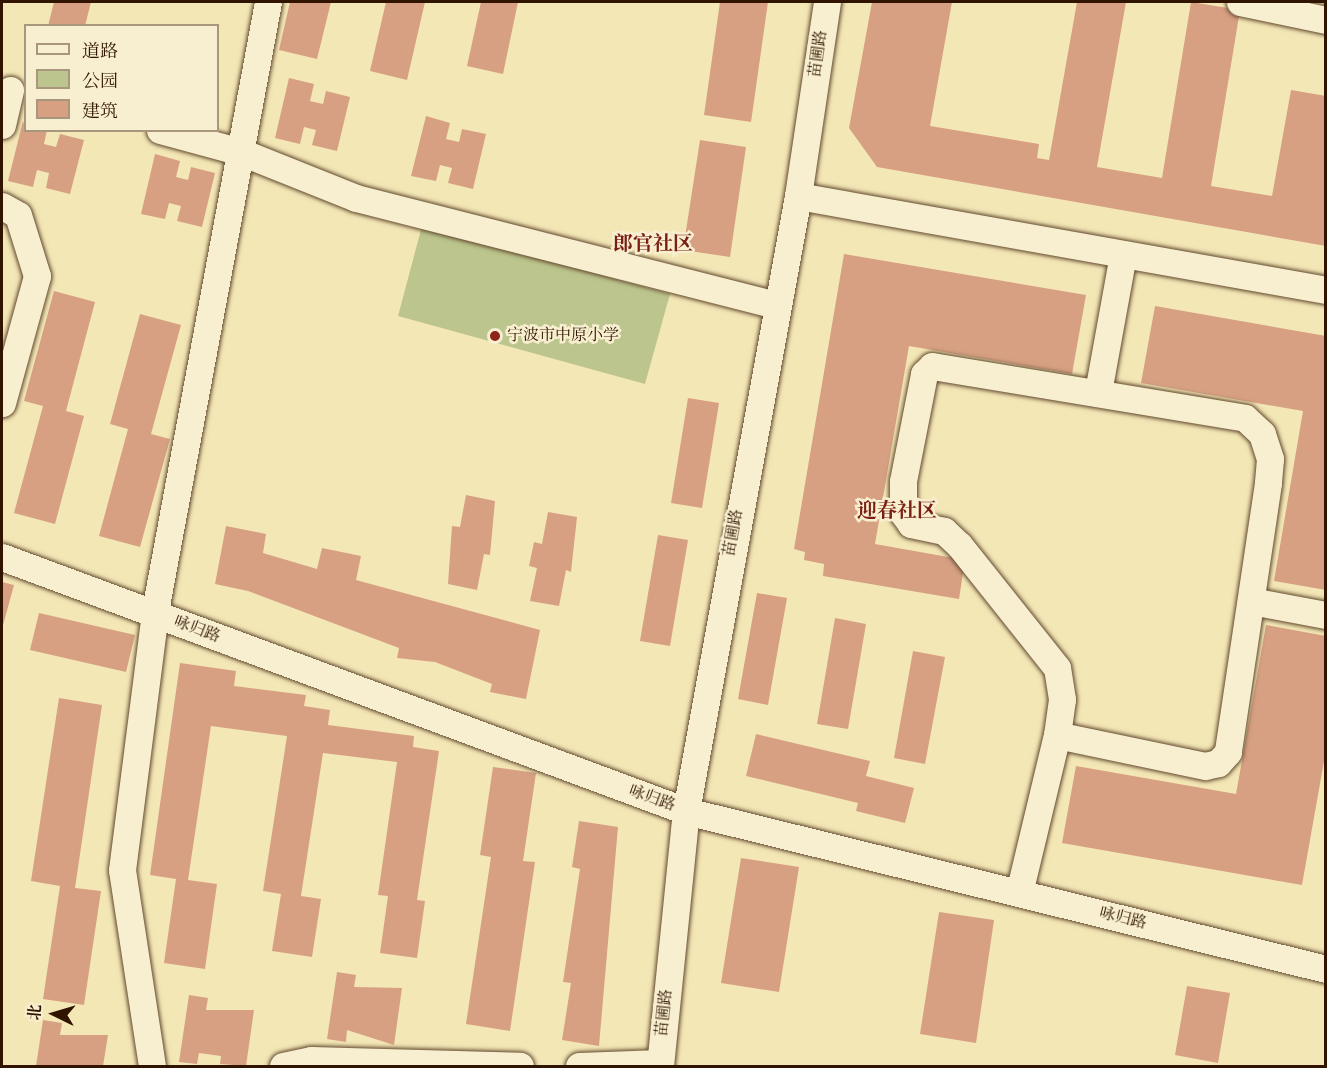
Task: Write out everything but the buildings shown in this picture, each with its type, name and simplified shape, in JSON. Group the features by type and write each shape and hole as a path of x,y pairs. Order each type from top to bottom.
{"street":[{"path":"152,1066 122,870 155,611 268,2"},
{"name":"苗圃路","path":"660,1065 686,811 776,305 798,196 827,2"},
{"path":"1240,2 1326,20"},
{"path":"2,125 12,91"},
{"path":"166,132 241,152 356,198 776,305"},
{"path":"798,196 1326,290"},
{"path":"2,207 18,215 37,276 2,402"},
{"path":"1098,392 1123,254"},
{"path":"1019,893 1057,735 1062,699 1057,669 959,544 944,531 911,524 903,513 903,481 924,374 932,366 1245,418 1262,434 1270,459 1228,752 1218,763 1205,766 1057,735"},
{"name":"咏归路","path":"2,557 155,611 686,811 1326,969"},
{"path":"1251,601 1326,615"},
{"path":"283,1066 311,1059 520,1066"},
{"path":"579,1066 660,1065"}],"green space":[{"path":"422,226 670,294 645,384 398,316"}],"place":[{"name":"宁波市中原小学","path":"495,336"}],"district":[{"name":"郎官社区","path":"653,245"},
{"name":"迎春社区","path":"897,512"}]}
